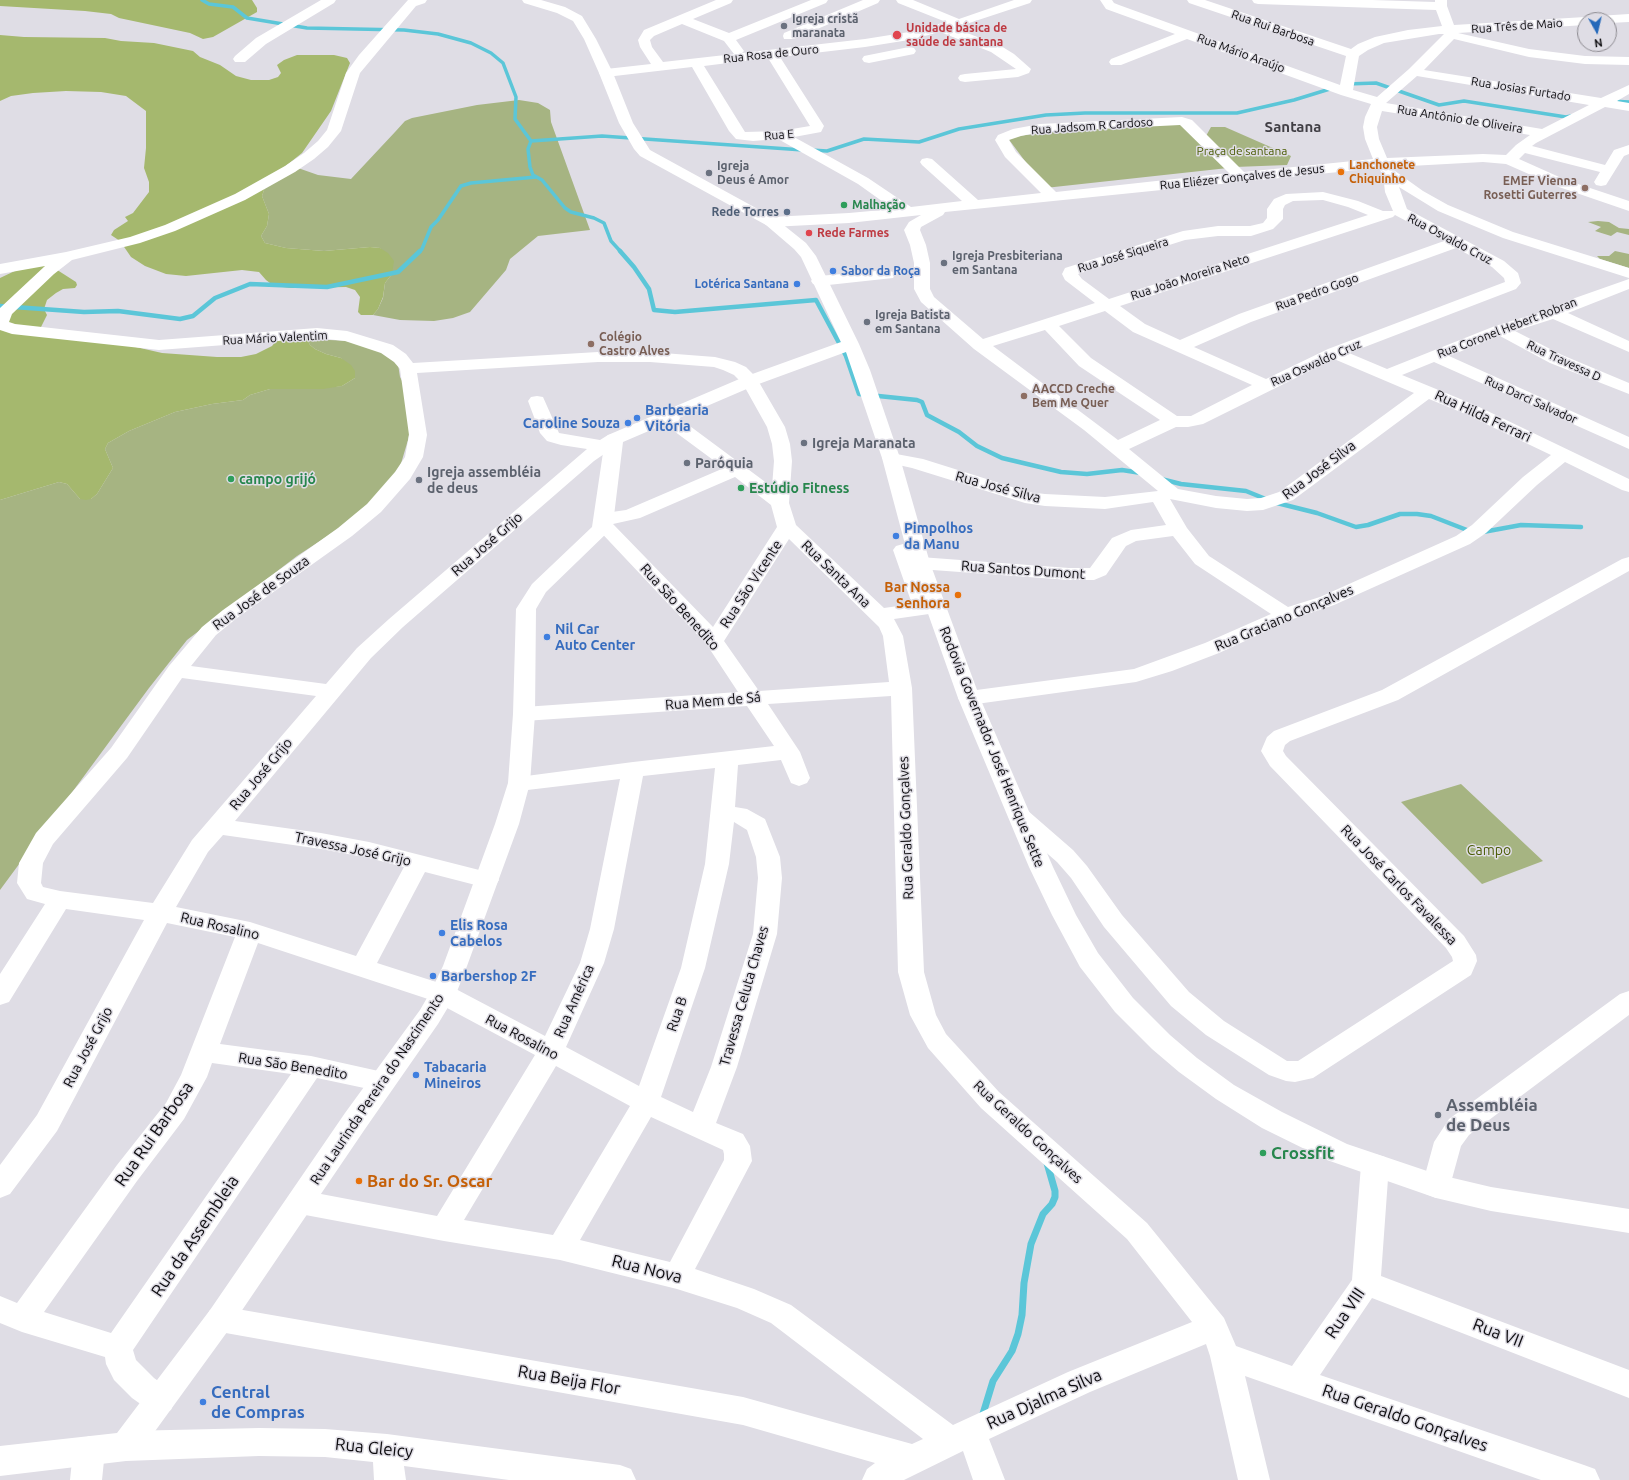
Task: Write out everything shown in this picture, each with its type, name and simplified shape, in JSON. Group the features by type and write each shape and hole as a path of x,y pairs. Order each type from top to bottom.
{"street":[{"path":"240,59 261,41 330,0"},
{"name":"Rodovia Governador José Henrique Sette","path":"528,0 561,10 578,19 590,39 606,72 626,123 641,149 666,166 771,222 804,251 851,344 891,458 920,563 929,606 1019,816 1058,901 1089,960 1124,1005 1161,1042 1188,1065 1225,1092 1272,1120 1337,1152 1436,1186 1491,1199 1629,1222"},
{"path":"659,66 646,47 644,40 649,33 727,0"},
{"path":"729,38 822,0"},
{"path":"789,36 874,0"},
{"path":"902,0 960,23"},
{"path":"1000,0 1012,5"},
{"name":"Rua Rosa de Ouro","path":"606,72 887,40 960,23 1026,0"},
{"name":"Rua Mário Araújo","path":"1106,0 1110,6 1115,8 1378,104"},
{"name":"Rua Rui Barbosa","path":"1193,0 1253,22 1353,54"},
{"path":"1240,27 1264,16 1265,13 1249,5 1247,2 1252,0"},
{"path":"1258,0 1441,3 1450,32"},
{"path":"0,269 66,257 135,240 170,228 240,198 309,156 323,144 334,130 353,73 364,58 415,1"},
{"path":"1617,19 1629,18"},
{"path":"681,19 729,38 740,57"},
{"path":"1569,22 1577,30"},
{"name":"Rua Três de Maio","path":"1353,54 1363,47 1392,37 1408,34 1577,22"},
{"path":"763,25 789,36 813,49"},
{"path":"942,28 996,49 1020,65 1024,70 1018,73 965,78"},
{"path":"1450,32 1529,53 1607,61 1629,61"},
{"path":"1378,104 1414,72 1450,32"},
{"path":"1116,62 1187,34"},
{"path":"1208,41 1220,35"},
{"path":"944,43 967,39"},
{"path":"869,59 922,48"},
{"path":"1598,52 1607,61"},
{"name":"Rua E","path":"696,62 736,131 741,136 753,137 780,135 816,129 817,126 772,54"},
{"path":"1346,92 1353,54"},
{"name":"Rua Josias Furtado","path":"1414,72 1629,107"},
{"path":"1629,90 1543,133 1521,148 1509,160 1592,194 1629,206"},
{"name":"Rua Antônio de Oliveira","path":"1378,104 1543,133"},
{"name":"Rua Osvaldo Cruz","path":"1378,104 1370,128 1372,139 1386,168 1392,192 1401,212 1498,264 1512,276"},
{"name":"Rua Jadsom R Cardoso","path":"1053,197 1010,154 1002,140 1003,138 1018,132 1040,128 1182,121 1187,123 1240,177"},
{"path":"780,135 863,181 908,212"},
{"path":"1521,148 1609,170"},
{"path":"1592,194 1609,170 1626,153"},
{"name":"Rua Eliézer Gonçalves de Jesus","path":"771,222 849,218 1263,174 1386,168 1441,159 1509,160"},
{"path":"927,162 974,204"},
{"path":"1386,168 1418,194 1443,208 1508,235 1629,272"},
{"path":"1263,174 1285,199 1300,196 1323,196 1354,204 1382,215"},
{"name":"Rua José Siqueira","path":"1266,385 1178,347 1139,328 1105,305 1071,277 1070,274 1071,271 1183,236 1218,231 1251,231 1268,226 1275,219 1275,209 1279,202 1285,199"},
{"path":"949,208 919,222 914,225 912,230 918,245 922,263 922,289 927,299 980,345 1073,413 1116,448 1165,494 1178,529 1202,560 1286,615"},
{"name":"Rua João Moreira Neto","path":"980,345 1382,215 1401,212"},
{"name":"Rua Pedro Gogo","path":"1178,347 1245,318 1456,242"},
{"name":"Rua Mário Valentim","path":"66,257 48,271 6,311 0,322 4,326 19,330 159,345 276,336 334,334 347,336 387,349 400,358 408,368"},
{"path":"819,281 887,275"},
{"name":"Rua Oswaldo Cruz","path":"1116,448 1172,421 1188,422 1197,420 1334,353 1510,286 1513,282 1512,276"},
{"name":"Rua Coronel Hebert Robran","path":"1387,375 1500,330 1554,313 1581,300 1609,292 1629,284"},
{"path":"1609,292 1629,300"},
{"path":"1554,313 1629,347"},
{"path":"1048,324 1085,362 1172,421"},
{"name":"Rua Travessa D","path":"1500,330 1556,359 1629,389"},
{"path":"537,401 549,433 553,437 561,440 608,443 665,416 750,381 851,344"},
{"name":"Rua Hilda Ferrari","path":"1334,353 1476,412 1629,486"},
{"name":"Rua Darci Salvador","path":"1434,356 1629,444"},
{"path":"408,368 598,357 650,357 714,362 740,371 750,381"},
{"name":"Rua José de Souza","path":"160,912 60,900 35,893 29,883 31,862 44,839 119,753 176,671 209,631 230,614 359,522 374,508 402,475 414,457 418,435 408,368"},
{"name":"Rua Santa Ana","path":"750,381 776,427 781,444 783,461 780,504 787,527 879,615 929,606"},
{"name":"Rua José Silva","path":"891,458 916,463 1026,497 1045,500 1105,503 1165,494 1216,502 1247,505 1263,504 1286,496 1356,442 1428,391"},
{"path":"665,416 737,469 780,504"},
{"path":"608,443 604,521 633,514 737,469"},
{"name":"Rua José Grijo","path":"0,1186 47,1123 160,912 200,846 364,653 396,623 608,443"},
{"name":"Rua Graciano Gonçalves","path":"969,698 1136,675 1165,666 1212,648 1286,615 1327,601 1463,540 1479,529 1530,481 1563,455"},
{"name":"Rua São Benedito","path":"604,521 714,641 789,752 799,778"},
{"name":"Rua Laurinda Pereira do Nascimento","path":"126,1446 220,1319 429,1017 443,994 508,824 519,783 524,714 526,609 540,588 600,530 604,521"},
{"name":"Rua São Vicente","path":"714,641 787,527"},
{"name":"Rua Santos Dumont","path":"920,563 1069,574 1094,574 1099,571 1119,542 1131,536 1178,529"},
{"path":"903,550 929,606"},
{"name":"Rua José Carlos Favalessa","path":"1019,816 1065,856 1113,921 1180,999 1215,1028 1278,1068 1286,1071 1304,1071 1462,968 1465,961 1461,950 1455,942 1278,761 1272,751 1275,742 1282,736 1390,695 1629,563"},
{"name":"Rua Geraldo Gonçalves","path":"879,615 888,625 893,636 901,688 911,972 923,1015 937,1041 990,1100 1137,1231 1214,1327 1225,1356 1254,1480"},
{"path":"176,671 331,692"},
{"name":"Rua Mem de Sá","path":"524,714 751,697 901,688"},
{"path":"519,783 789,752"},
{"name":"Rua B","path":"560,1248 646,1102 693,968 717,864 724,813 727,758"},
{"name":"Rua América","path":"444,1229 551,1052 592,963 602,929 633,769"},
{"name":"Travessa Celuta Chaves","path":"700,1128 724,1067 765,934 770,878 768,857 756,825 739,815 724,813"},
{"name":"Travessa José Grijo","path":"217,826 321,841 369,850 487,880"},
{"path":"362,967 418,863"},
{"path":"0,995 60,900"},
{"name":"Rua Rosalino","path":"160,912 250,931 443,994 646,1102 733,1142 736,1146 738,1161 677,1276"},
{"name":"Rua Rui Barbosa","path":"11,1314 127,1173 175,1110 194,1077 250,931"},
{"path":"1436,1186 1448,1142 1459,1127 1629,1001"},
{"name":"Rua São Benedito","path":"204,1052 311,1066 383,1082"},
{"name":"Rua da Assembleia","path":"118,1348 311,1066"},
{"name":"Rua VIII","path":"1299,1381 1366,1283 1375,1165"},
{"name":"Rua Nova","path":"300,1202 444,1229 560,1248 677,1276 744,1298 781,1314 961,1437"},
{"name":"Rua VII","path":"1366,1283 1629,1384"},
{"path":"11,1314 118,1348 121,1364 125,1370 143,1388 160,1400"},
{"name":"Rua Beija Flor","path":"220,1319 743,1411 913,1459"},
{"name":"Rua Djalma Silva","path":"878,1480 885,1474 913,1459 1079,1382 1214,1327"},
{"name":"Rua Geraldo Gonçalves","path":"1225,1356 1584,1480"},
{"path":"961,1437 989,1480"},
{"name":"Rua Gleicy","path":"126,1446 259,1442 325,1443 387,1449 620,1480"},
{"path":"0,1462 87,1466 126,1446"},
{"path":"387,1449 390,1480"}],"green space":[{"path":"0,0 252,0 257,8 257,12 213,37 203,39 190,33 119,18 111,14 0,6"},
{"path":"0,35 24,37 105,38 121,41 154,43 193,51 200,57 220,65 236,76 251,80 269,80 278,77 281,73 277,65 284,60 297,55 334,55 347,58 350,63 331,111 302,153 266,184 262,196 269,214 267,226 261,236 265,243 286,248 324,251 370,247 380,248 388,253 394,261 392,274 385,283 383,297 378,309 373,315 361,315 358,312 360,297 355,290 346,287 291,288 274,286 259,272 242,270 186,276 166,274 145,266 131,257 120,241 111,235 114,230 128,221 125,217 133,213 149,192 149,182 144,168 146,148 146,111 126,96 101,92 66,91 33,93 11,96 0,101"},
{"path":"519,100 538,103 550,110 551,122 590,230 538,236 510,259 506,270 470,312 453,318 434,321 400,320 373,315 378,309 383,298 385,283 392,274 380,248 370,247 324,251 286,248 265,243 261,236 267,226 269,214 262,196 266,184 298,168 318,175 351,179 405,121 412,118 477,105"},
{"path":"1182,119 1228,168 1045,188 1007,137"},
{"name":"Praça de santana","path":"1211,127 1225,127 1291,156 1287,165 1235,167 1206,136"},
{"path":"1588,222 1609,222 1619,228 1629,229 1629,235 1617,232 1611,236 1595,231 1601,227"},
{"path":"1615,251 1629,254 1629,268 1600,259 1597,256 1609,256"},
{"path":"37,265 51,266 76,282 77,285 75,288 63,289 47,300 44,309 47,315 39,331 127,345 162,353 217,357 241,357 256,354 272,346 276,341 283,339 307,339 310,345 315,349 341,358 351,365 355,371 355,378 342,386 323,389 270,389 250,395 243,400 212,404 175,412 129,431 108,443 105,449 113,468 97,494 91,499 80,499 67,484 59,482 0,500 0,278 19,269"},
{"path":"307,339 351,341 368,346 388,356 398,364 400,377 409,394 411,423 408,440 397,477 374,503 340,528 297,556 187,640 149,688 0,890 0,500 59,482 67,484 80,499 91,499 97,494 113,468 105,449 108,443 129,431 175,412 212,404 243,400 250,395 270,389 306,389 342,386 355,378 341,358 315,349 310,345"},
{"name":"Campo","path":"1461,784 1543,861 1482,884 1401,802"}],"waterway":[{"path":"202,0 209,4 233,7 247,18 307,28 404,30 438,34 471,43 491,53 503,63 516,97 515,119 531,141"},
{"path":"1347,84 1376,83 1439,105 1464,101 1566,117 1571,116"},
{"path":"811,150 827,151 864,139 919,142 959,129 1046,115 1085,113 1237,113 1294,100 1333,88"},
{"path":"1612,101 1629,102"},
{"path":"531,141 602,136 803,150"},
{"path":"531,141 528,149 530,167 533,175 542,180 565,208 571,212 594,218 604,223 611,241 621,252"},
{"path":"420,251 431,227 438,220 461,186 471,183 536,177"},
{"path":"0,306 84,312 118,311 180,319 193,316 215,298 250,284 327,287 398,272 420,251"},
{"path":"620,251 634,267 649,289 654,310 675,312 816,300 846,356 859,394 917,400 922,402 927,415 959,432 977,446 1002,458 1061,472 1087,474 1122,470 1141,473"},
{"path":"1161,479 1181,484 1246,491 1273,502 1317,513 1356,527 1368,525 1400,514 1417,514 1431,516 1472,532"},
{"path":"1483,532 1521,525 1581,527"},
{"path":"982,1417 993,1381 1012,1351 1018,1334 1022,1315 1024,1283 1031,1244 1043,1214 1052,1204 1055,1197 1055,1191 1047,1163"}],"place":[{"name":"Igreja cristã maranata","path":"784,26"},
{"name":"Unidade básica de saúde de santana","path":"897,35"},
{"name":"Lanchonete Chiquinho","path":"1341,172"},
{"name":"Igreja Deus é Amor","path":"709,173"},
{"name":"EMEF Vienna Rosetti Guterres","path":"1585,188"},
{"name":"Malhação","path":"844,205"},
{"name":"Rede Torres","path":"787,212"},
{"name":"Rede Farmes","path":"809,233"},
{"name":"Igreja Presbiteriana em Santana","path":"944,263"},
{"name":"Sabor da Roça","path":"833,271"},
{"name":"Lotérica Santana","path":"797,284"},
{"name":"Igreja Batista em Santana","path":"867,322"},
{"name":"Colégio Castro Alves","path":"591,344"},
{"name":"AACCD Creche Bem Me Quer","path":"1024,396"},
{"name":"Barbearia Vitória","path":"637,418"},
{"name":"Caroline Souza","path":"628,423"},
{"name":"Igreja Maranata","path":"804,443"},
{"name":"Paróquia","path":"687,463"},
{"name":"campo grijó","path":"231,479"},
{"name":"Igreja assembléia de deus","path":"419,480"},
{"name":"Estúdio Fitness","path":"741,488"},
{"name":"Pimpolhos da Manu","path":"896,536"},
{"name":"Bar Nossa Senhora","path":"958,595"},
{"name":"Nil Car Auto Center","path":"547,637"},
{"name":"Elis Rosa Cabelos","path":"442,933"},
{"name":"Barbershop 2F","path":"433,976"},
{"name":"Tabacaria Mineiros","path":"416,1075"},
{"name":"Assembléia de Deus","path":"1438,1115"},
{"name":"Crossfit","path":"1263,1153"},
{"name":"Bar do Sr. Oscar","path":"359,1181"},
{"name":"Central de Compras","path":"203,1402"}],"district":[{"name":"Santana","path":"1293,127"}]}
